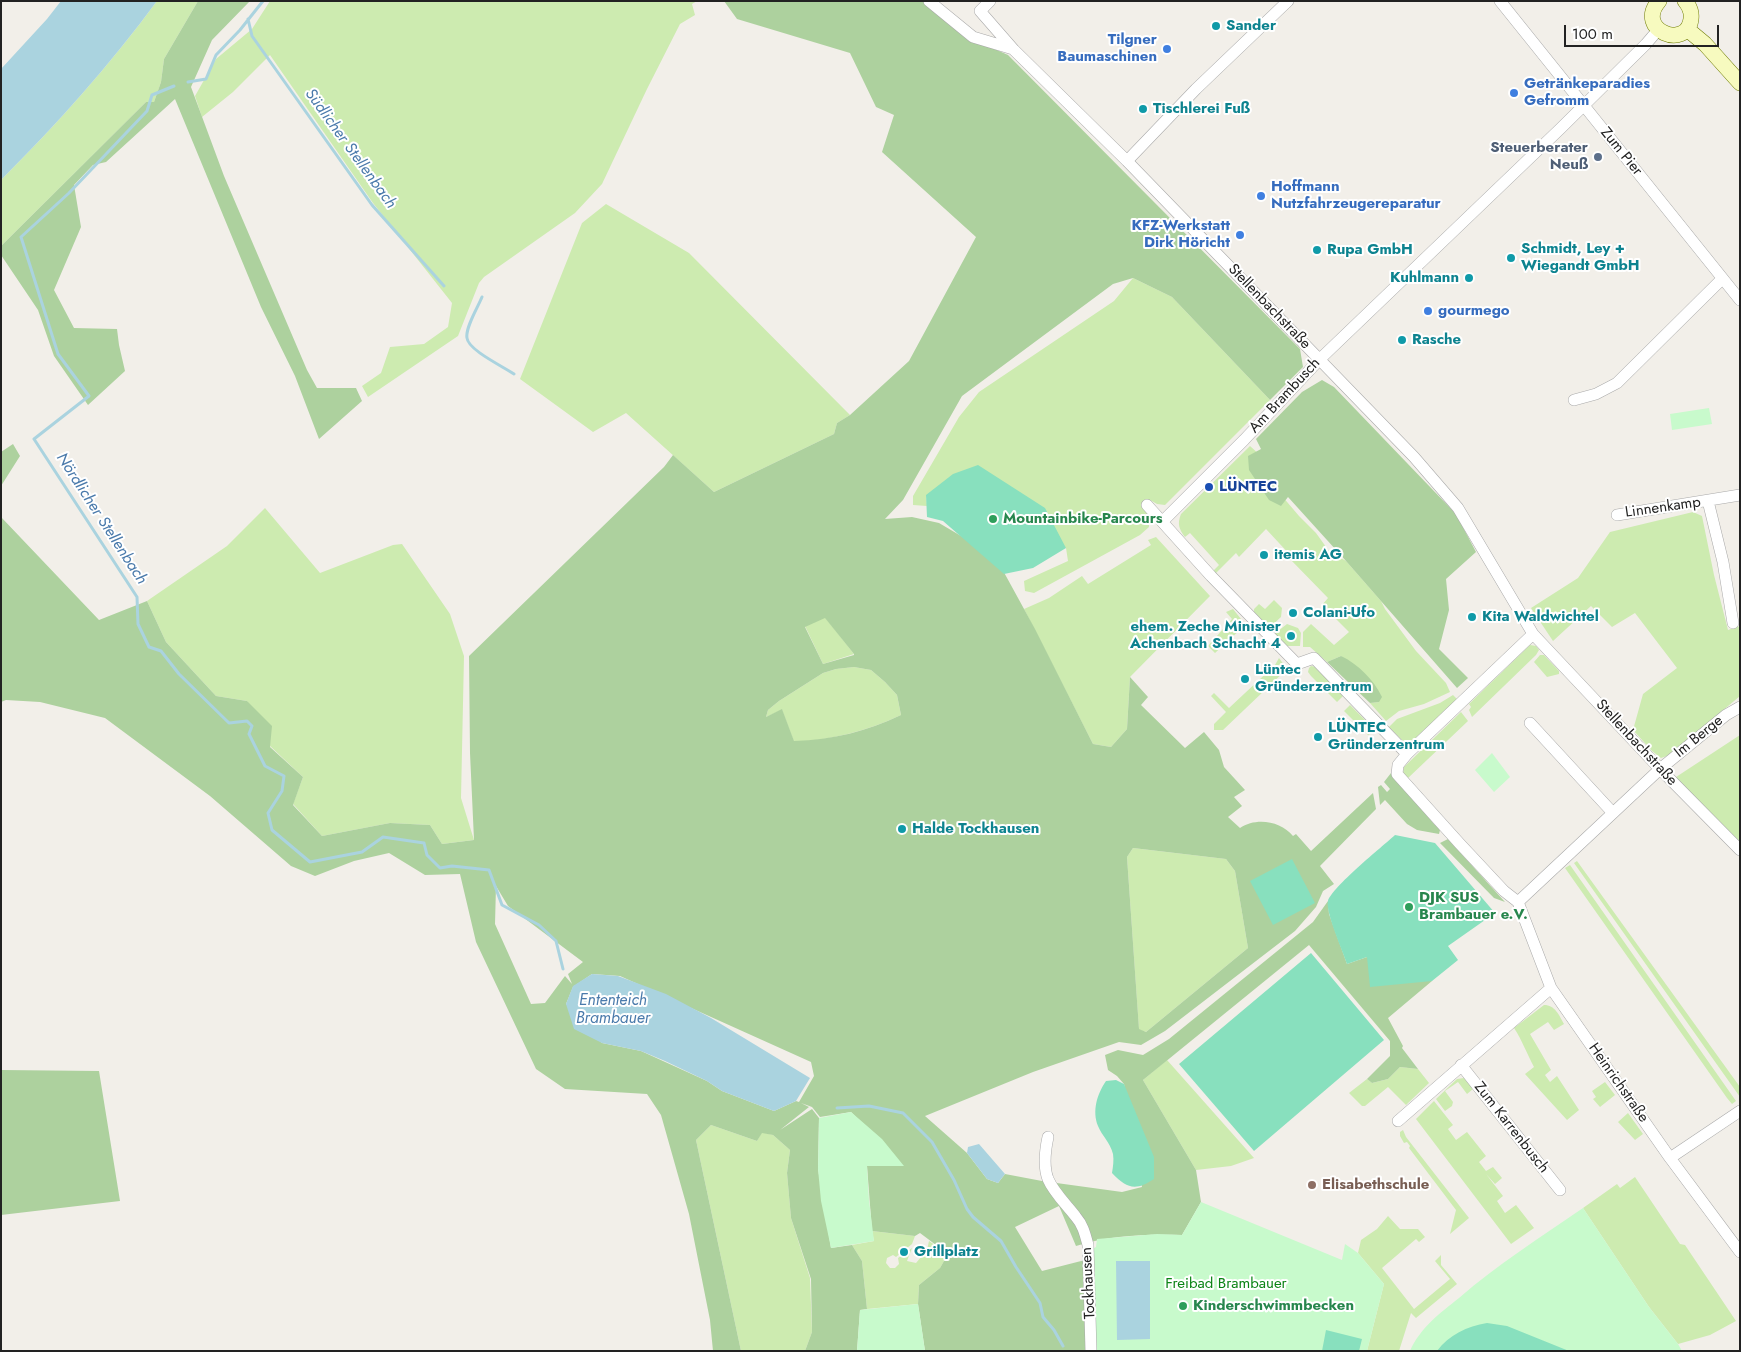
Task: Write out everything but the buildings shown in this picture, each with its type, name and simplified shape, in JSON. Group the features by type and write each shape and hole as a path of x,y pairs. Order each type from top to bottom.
{"main road":[{"path":"1659,1 1652,13 1654,25 1658,30 1673,36 1687,29 1692,17 1685,1"},
{"path":"1687,29 1705,44 1740,83"}],"street":[{"name":"Stellenbachstraße","path":"929,1 972,37 1014,50"},
{"name":"Stellenbachstraße","path":"990,1 980,11 1014,50 1127,161 1414,457 1458,508 1534,634 1660,769 1740,850"},
{"path":"1127,161 1196,89 1288,1"},
{"name":"Zum Pier","path":"1500,1 1740,300"},
{"name":"Am Brambusch","path":"1163,521 1244,440 1320,359 1583,106 1658,30"},
{"path":"1574,400 1596,394 1616,383 1722,279"},
{"name":"Linnenkamp","path":"1617,515 1740,496"},
{"name":"Linnenkamp","path":"1708,501 1724,562 1733,623"},
{"path":"1147,505 1216,582 1297,664 1314,658 1407,754 1534,634"},
{"name":"Im Berge","path":"1660,769 1726,715 1740,707"},
{"path":"1530,723 1613,813"},
{"name":"Heinrichstraße","path":"1407,754 1398,765 1398,774 1504,891 1518,902 1551,988 1670,1158 1740,1252"},
{"path":"1518,902 1660,769"},
{"path":"1398,1121 1461,1064 1551,988"},
{"name":"Zum Karrenbusch","path":"1461,1064 1560,1190"},
{"path":"1670,1158 1740,1111"},
{"name":"Tockhausen","path":"1048,1137 1045,1151 1045,1167 1048,1180 1084,1229 1088,1245 1091,1351"}],"green space":[{"path":"157,1 198,1 164,59 161,82 154,102 146,102 1,246 1,180 82,94"},
{"path":"198,1 250,1 212,40 191,87 224,176 307,370 317,388 356,388 362,401 319,439 295,376 261,307 175,99 106,162 93,165 74,185 81,227 54,290 74,328 117,329 125,371 88,405 54,356 38,310 1,255 1,246 146,102 154,102 161,82 164,59"},
{"path":"270,1 697,1 692,4 695,15 680,24 602,184 575,213 484,277 479,283 458,336 368,397 362,386 381,373 390,347 424,344 448,327 452,303 373,203 270,55 233,92 202,117 195,96 216,59 252,29"},
{"path":"724,1 925,1 961,34 1008,55 1300,349 1303,367 1270,400 1172,297 1133,278 1113,284 962,396 903,500 885,519 912,517 939,523 995,556 1035,629 1093,744 1111,747 1127,729 1130,677 1148,697 1141,705 1185,748 1204,732 1219,750 1224,767 1245,790 1234,797 1242,806 1228,817 1240,828 1253,822 1275,824 1293,836 1296,834 1311,851 1373,793 1376,809 1320,866 1334,884 1323,891 1316,907 1295,931 1165,1031 1141,1045 1119,1042 1033,1072 925,1116 967,1153 987,1179 998,1183 1005,1174 1122,1192 1142,1187 1124,1084 1108,1070 1105,1055 1118,1050 1143,1055 1169,1039 1313,922 1328,901 1329,914 1347,964 1367,957 1427,981 1432,981 1388,1018 1403,1046 1402,1048 1418,1069 1400,1067 1388,1079 1372,1083 1367,1079 1390,1056 1390,1041 1309,945 1143,1080 1196,1170 1201,1202 1182,1235 1129,1236 1089,1242 1076,1246 1059,1206 1015,1227 1042,1271 1085,1260 1091,1351 925,1351 918,1304 919,1285 940,1268 948,1254 920,1233 915,1236 872,1231 867,1166 903,1166 851,1112 820,1117 812,1107 801,1103 809,1107 780,1130 812,1109 819,1118 818,1169 831,1248 852,1245 862,1261 867,1309 860,1310 857,1351 805,1351 812,1332 811,1279 791,1218 787,1173 790,1150 773,1135 762,1133 757,1141 711,1125 696,1140 741,1351 713,1351 710,1320 689,1214 661,1115 647,1094 565,1089 536,1069 476,942 460,874 425,875 389,853 354,861 315,876 291,866 210,796 105,718 40,702 6,700 1,702 1,517 99,620 147,601 166,642 216,696 247,701 272,726 270,747 303,777 293,805 322,836 390,823 430,825 442,844 474,840 470,753 469,656 664,467 673,455 714,492 834,434 837,423 850,415 909,361 976,237 882,152 894,115 876,107 850,53 737,19","holes":["825,618 854,655 823,664 805,627","854,667 871,670 897,695 901,715 849,734 822,739 794,741 782,709 766,717 768,710 779,701 823,673","1133,848 1226,859 1235,871 1248,948 1146,1032 1139,1029 1127,857","496,886 508,906 583,962 568,974 572,984 565,976 545,1003 531,1004 495,924","592,974 620,976 811,1062 814,1076 799,1102 796,1101 774,1111 722,1091 707,1081 641,1051 602,1043 566,1004 573,987"]},
{"path":"606,204 689,253 850,415 837,423 834,434 714,492 626,413 593,432 520,379 582,223"},
{"path":"1133,278 1172,297 1270,400 1165,505 1157,504 1150,500 1143,508 1149,516 1149,527 1140,535 1034,593 1025,591 1024,581 1068,561 1066,548 926,495 927,506 913,505 913,496 959,417 979,392 1114,301"},
{"path":"1322,380 1334,387 1456,514 1476,552 1446,579 1449,610 1439,649 1468,678 1457,688 1288,497 1281,506 1269,500 1249,470 1248,456 1261,449 1256,439 1302,392"},
{"path":"1709,408 1712,424 1672,430 1670,414"},
{"path":"13,444 20,456 1,486 1,452"},
{"path":"1250,446 1261,456 1282,496 1316,533 1329,551 1346,561 1381,601 1416,651 1446,683 1450,692 1424,704 1399,711 1386,721 1370,703 1379,702 1341,656 1327,662 1310,647 1303,647 1303,632 1311,624 1334,645 1349,632 1322,605 1328,598 1290,559 1292,557 1266,529 1239,557 1236,553 1216,573 1213,571 1219,565 1190,533 1185,537 1179,526 1181,514"},
{"name":"Mountainbike-Parcours","path":"978,465 1045,508 1066,548 1033,568 1004,574 943,521 927,517 926,495 953,474"},
{"path":"265,508 320,573 393,545 402,544 450,614 464,656 461,798 474,840 442,844 430,825 390,823 322,836 293,804 303,777 270,746 247,701 216,696 166,642 147,601 227,546"},
{"path":"1693,512 1702,516 1728,630 1740,626 1740,696 1670,755 1661,758 1633,730 1643,694 1677,668 1635,613 1612,627 1591,606 1553,641 1531,608 1578,578 1610,532"},
{"path":"1156,537 1210,596 1130,677 1127,729 1111,747 1093,744 1024,609 1049,598 1082,576 1088,584 1151,545 1148,540"},
{"path":"1274,600 1282,608 1281,617 1268,629 1254,614 1254,609 1259,604 1265,609"},
{"path":"1233,609 1241,619 1241,629 1215,653 1208,646 1232,619 1226,612"},
{"path":"825,617 854,654 823,664 805,626"},
{"path":"1287,624 1298,628 1301,633 1300,646 1287,646 1273,635"},
{"path":"1530,645 1536,646 1539,650 1536,655 1472,717 1469,704"},
{"path":"1540,655 1544,655 1559,671 1559,674 1547,677 1534,662"},
{"path":"1341,656 1353,663 1370,679 1382,697 1379,702 1370,703 1327,662"},
{"path":"1279,658 1287,669 1223,730 1214,730 1214,724 1226,712 1211,696 1214,693 1229,708 1275,665"},
{"path":"1311,666 1316,667 1343,696 1337,702 1308,672"},
{"path":"854,667 871,670 885,682 897,695 901,715 849,734 794,742 782,710 766,717 768,710 779,701 823,673"},
{"path":"1453,695 1458,700 1411,742 1403,741 1389,727 1397,719 1440,703"},
{"path":"1350,705 1374,729 1373,733 1368,735 1344,711"},
{"path":"1461,712 1468,721 1407,779 1403,774 1404,767"},
{"path":"1740,735 1740,843 1673,779"},
{"path":"1492,753 1510,777 1494,792 1475,770"},
{"path":"1391,773 1435,825 1441,826 1439,834 1417,830 1407,824 1385,800 1380,805 1378,787 1381,785 1387,792 1390,789 1384,782"},
{"name":"DJK SUS Brambauer e.V.","path":"1395,835 1435,843 1495,913 1448,946 1458,960 1432,981 1370,987 1367,957 1347,964 1329,913 1328,901 1338,886"},
{"path":"1448,839 1505,902 1494,898 1440,843"},
{"path":"1133,848 1226,859 1235,871 1248,948 1146,1032 1139,1030 1127,857"},
{"path":"1292,859 1315,903 1273,925 1250,881"},
{"path":"1577,861 1740,1087 1740,1097 1574,863"},
{"path":"1570,865 1736,1101 1732,1104 1565,868"},
{"path":"1311,953 1384,1040 1254,1151 1179,1064"},
{"path":"1544,1005 1554,1009 1564,1024 1554,1030 1548,1022 1530,1034 1551,1070 1545,1075 1550,1082 1557,1076 1579,1110 1567,1120 1525,1074 1534,1067 1514,1028"},
{"path":"1167,1060 1254,1158 1231,1166 1196,1170 1143,1080"},
{"path":"1400,1067 1418,1069 1429,1083 1406,1105 1388,1087 1365,1106 1362,1106 1349,1093 1367,1079 1372,1083 1388,1079"},
{"path":"1,1070 99,1071 120,1201 1,1215"},
{"path":"1464,1078 1473,1089 1467,1094 1458,1082 1445,1091 1453,1102 1452,1106 1445,1111 1436,1099 1457,1079"},
{"path":"1116,1080 1124,1084 1154,1157 1154,1179 1137,1187 1127,1185 1112,1173 1113,1154 1096,1120 1096,1103 1100,1091 1106,1081"},
{"path":"1605,1082 1615,1095 1600,1107 1593,1099 1596,1097 1592,1091"},
{"path":"1434,1101 1453,1125 1448,1129 1456,1140 1467,1132 1486,1156 1479,1162 1486,1171 1493,1167 1502,1178 1495,1184 1486,1174 1503,1196 1497,1201 1505,1213 1516,1205 1534,1228 1511,1244 1416,1119"},
{"path":"851,1112 882,1139 904,1166 867,1166 874,1241 831,1248 821,1201 818,1169 819,1118"},
{"path":"1628,1113 1643,1134 1635,1140 1618,1122"},
{"path":"711,1125 757,1141 762,1132 773,1135 790,1150 787,1173 791,1218 810,1278 812,1332 805,1351 741,1351 696,1140"},
{"path":"1403,1130 1406,1137 1469,1218 1450,1234 1456,1210 1409,1148 1410,1146 1407,1142 1404,1143 1400,1136 1400,1132"},
{"path":"1635,1177 1680,1244 1685,1245 1736,1321 1710,1335 1678,1344 1649,1307 1583,1208 1617,1184 1620,1188"},
{"name":"Freibad Brambauer","path":"1201,1202 1342,1260 1345,1244 1358,1253 1384,1284 1367,1351 1096,1351 1094,1248 1096,1247 1097,1239 1157,1234 1182,1235"},
{"path":"1583,1208 1649,1307 1682,1351 1410,1351 1419,1335 1445,1309 1504,1262"},
{"path":"1388,1216 1400,1229 1418,1229 1425,1237 1419,1242 1416,1239 1382,1268 1414,1309 1450,1279 1435,1261 1441,1255 1441,1265 1457,1284 1416,1318 1411,1313 1399,1351 1367,1351 1384,1284 1358,1253 1361,1240 1377,1229"},
{"path":"872,1231 915,1236 912,1244 896,1257 893,1255 887,1258 886,1263 890,1268 895,1268 899,1264 898,1258 912,1248 907,1261 916,1263 927,1250 929,1241 948,1254 940,1268 919,1285 918,1304 867,1309 862,1261 852,1245 874,1241"},
{"path":"918,1304 925,1351 857,1351 860,1310"},
{"path":"1487,1323 1507,1326 1569,1351 1437,1351 1447,1340 1459,1332 1472,1326"},
{"path":"1326,1330 1362,1339 1359,1351 1322,1351"}],"water":[{"path":"61,1 157,1 82,94 1,180 1,69"},
{"name":"Ententeich Brambauer","path":"592,974 618,976 666,994 711,1018 810,1078 796,1101 774,1111 722,1091 707,1081 641,1051 602,1043 574,1029 566,1004 573,986"},
{"path":"979,1144 1005,1174 998,1183 987,1179 967,1153 968,1147"},
{"path":"1116,1261 1150,1261 1150,1339 1117,1340"}],"waterway":[{"name":"Nördlicher Stellenbach","path":"188,82 206,79 216,55 240,30 263,1"},
{"name":"Südlicher Stellenbach","path":"248,19 252,36 372,205 444,286"},
{"name":"Nördlicher Stellenbach","path":"174,86 152,95 147,111 69,193 21,237 58,354 89,396 34,439 137,597 138,624 149,647 161,651 179,674 229,723 247,721 252,726 249,734 265,766 284,776 282,791 268,813 272,830 310,862 362,852 383,837 424,843 427,855 440,868 452,866 489,870 502,905 539,925 556,941 563,969"},
{"name":"Südlicher Stellenbach","path":"482,297 468,329 467,338 469,343 487,358 514,374"},
{"name":"Nördlicher Stellenbach","path":"837,1108 869,1106 903,1113 932,1142 954,1180 967,1209 973,1217 1001,1241 1040,1303 1043,1317 1054,1330 1063,1346"}],"place":[{"name":"Sander","path":"1216,26"},
{"name":"Tilgner Baumaschinen","path":"1167,49"},
{"name":"Getränkeparadies Gefromm","path":"1514,93"},
{"name":"Tischlerei Fuß","path":"1143,109"},
{"name":"Steuerberater Neuß","path":"1598,157"},
{"name":"Hoffmann Nutzfahrzeugereparatur","path":"1261,196"},
{"name":"KFZ-Werkstatt Dirk Höricht","path":"1240,235"},
{"name":"Rupa GmbH","path":"1317,250"},
{"name":"Schmidt, Ley + Wiegandt GmbH","path":"1511,258"},
{"name":"Kuhlmann","path":"1469,278"},
{"name":"gourmego","path":"1428,311"},
{"name":"Rasche","path":"1402,340"},
{"name":"LÜNTEC","path":"1209,487"},
{"name":"Mountainbike-Parcours","path":"993,519"},
{"name":"itemis AG","path":"1264,555"},
{"name":"Colani-Ufo","path":"1293,613"},
{"name":"Kita Waldwichtel","path":"1472,617"},
{"name":"ehem. Zeche Minister Achenbach Schacht 4","path":"1291,636"},
{"name":"Lüntec Gründerzentrum","path":"1245,679"},
{"name":"LÜNTEC Gründerzentrum","path":"1318,737"},
{"name":"Halde Tockhausen","path":"902,829"},
{"name":"DJK SUS Brambauer e.V.","path":"1409,907"},
{"name":"Elisabethschule","path":"1312,1185"},
{"name":"Grillplatz","path":"904,1252"},
{"name":"Kinderschwimmbecken","path":"1183,1306"}]}
